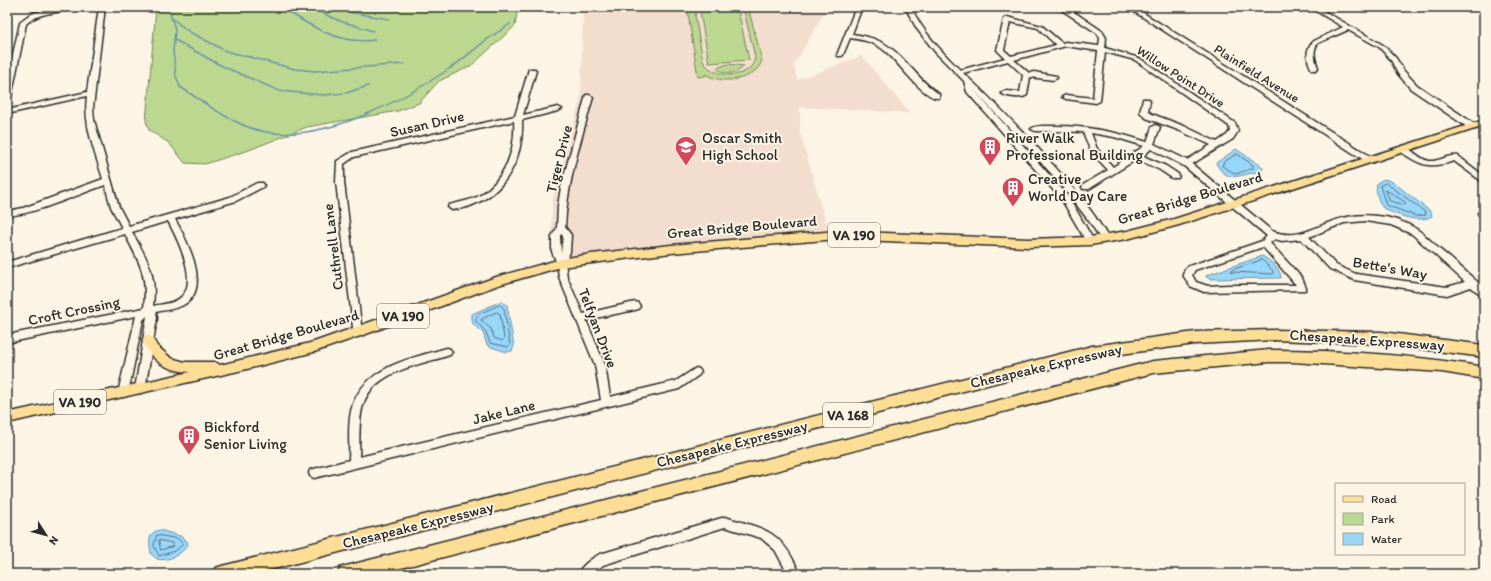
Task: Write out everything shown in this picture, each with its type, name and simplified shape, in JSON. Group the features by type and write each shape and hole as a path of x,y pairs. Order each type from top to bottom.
{"highway":[{"name":"Chesapeake Expressway","path":"222,574 1092,352 1195,338 1274,335 1382,338 1484,351"},
{"name":"Chesapeake Expressway","path":"346,574 1153,368 1255,357 1293,356 1442,366 1484,373"}],"main road":[{"name":"Great Bridge Boulevard","path":"7,418 123,393 314,347 357,333 468,290 561,263 608,255 837,235 1028,243 1090,241 1105,239 1138,233 1484,123"},
{"path":"148,340 151,349 158,356 165,362 176,365 201,367 243,365"}],"street":[{"path":"7,98 22,23 36,15 77,7"},
{"path":"102,7 89,108 90,120 115,207 146,266 150,292 148,309 139,320 123,393"},
{"path":"840,55 859,7"},
{"path":"908,7 922,33 967,81 978,89 1071,190 1090,214 1105,239"},
{"path":"1060,7 1069,11 1103,35 1096,101 1066,97"},
{"name":"Plainfield Avenue","path":"1130,7 1370,160"},
{"path":"1312,7 1373,40 1389,52 1406,79 1422,94 1473,127"},
{"path":"1054,78 1034,74 1027,75 1008,60 1000,50 1007,19 1040,27 1060,45"},
{"path":"1314,68 1310,55 1312,45 1349,27"},
{"path":"847,35 870,40 885,47 919,84 936,96"},
{"name":"Willow Point Drive","path":"959,72 1060,45 1077,44 1127,55 1137,59 1232,125 1234,131 1230,137 1187,164"},
{"path":"452,207 470,204 482,198 504,178 517,151 520,137 518,118 532,71"},
{"path":"1005,93 1024,95 1027,75"},
{"path":"967,81 970,90 975,96 1065,198 1090,241"},
{"path":"7,112 91,93"},
{"name":"Tiger Drive","path":"561,263 556,252 556,236 561,228 565,187 589,97"},
{"path":"1146,101 1144,112 1148,116 1181,128 1217,145"},
{"name":"Susan Drive","path":"342,160 352,156 558,109"},
{"path":"1086,187 1137,156 1149,146 1156,127"},
{"path":"1035,129 1063,128 1086,130 1103,133 1149,146 1187,164 1264,230 1272,235 1290,239 1303,236 1348,219 1357,218 1388,221 1403,225 1415,232 1484,293"},
{"path":"1086,130 1094,150 1112,170"},
{"path":"1403,149 1422,162 1432,165 1455,158 1484,180"},
{"path":"1137,156 1163,168 1175,176"},
{"name":"Cuthrell Lane","path":"342,160 339,166 340,182 357,333"},
{"path":"7,212 14,213 24,211 107,181"},
{"path":"7,265 233,199 260,185"},
{"name":"Croft Crossing","path":"7,339 148,309 174,305 183,301 191,292 190,262 183,240 170,217"},
{"path":"1265,243 1299,280 1302,288 1228,288 1207,290 1192,284 1188,278 1188,271 1192,268 1265,243 1272,235"},
{"name":"Bette's Way","path":"1303,236 1332,267 1354,277 1447,292 1472,283"},
{"name":"Telfyan Drive","path":"561,263 563,277 600,365 606,402"},
{"path":"580,318 635,306"},
{"path":"140,389 152,318 151,312 148,309"},
{"path":"354,463 358,406 367,390 385,374 414,362 447,352"},
{"name":"Jake Lane","path":"314,473 679,385 696,372"},
{"path":"584,574 600,560 726,522 764,534 779,546 794,574"}],"shaded area":[{"name":"Oscar Smith High School","path":"583,7 827,8 794,65 797,80 862,56 910,113 800,107 800,132 828,230 551,259 552,202 581,97"}],"green space":[{"path":"156,7 518,7 515,26 471,66 439,81 419,103 398,111 307,127 249,150 205,164 185,163 169,143 149,130 146,121"},
{"path":"687,7 699,7 695,15 703,61 714,71 731,75 740,74 747,70 752,65 755,57 744,11 741,7 748,7 762,60 753,73 746,77 728,80 705,74 705,76 698,77"},
{"path":"738,10 749,60 709,63 700,12"},
{"path":"728,64 744,66 738,71 730,73 723,72 716,68"}],"water":[{"path":"1236,149 1263,167 1262,171 1231,176 1220,170 1216,163"},
{"path":"1384,179 1393,182 1431,212 1432,216 1421,219 1408,218 1383,208 1377,196 1376,186 1377,183"},
{"path":"1262,256 1274,266 1281,275 1281,278 1211,279 1206,277 1207,275"},
{"path":"501,301 507,305 514,346 512,351 507,352 488,346 483,333 474,326 472,322 472,314"},
{"path":"160,530 180,536 187,541 188,545 182,551 170,558 161,560 157,559 151,554 150,539 153,533"}],"waterway":[{"path":"168,7 175,29 173,52 176,76 180,87 232,120 266,132 289,133 312,131 337,125 386,106 409,94 449,69 487,39 510,24"},
{"path":"281,7 314,27 337,37 349,40 375,40"},
{"path":"309,7 340,21 373,31"},
{"path":"316,9 337,10 389,19"},
{"path":"173,19 188,31 226,51 295,69 315,71 404,64"},
{"path":"175,40 220,65 279,91 323,95 346,93 368,86"}],"place":[{"name":"Oscar Smith High School","path":"686,166"},
{"name":"River Walk Professional Building","path":"990,166"},
{"name":"Creative World Day Care","path":"1013,208"},
{"name":"Bickford Senior Living","path":"189,456"}]}
